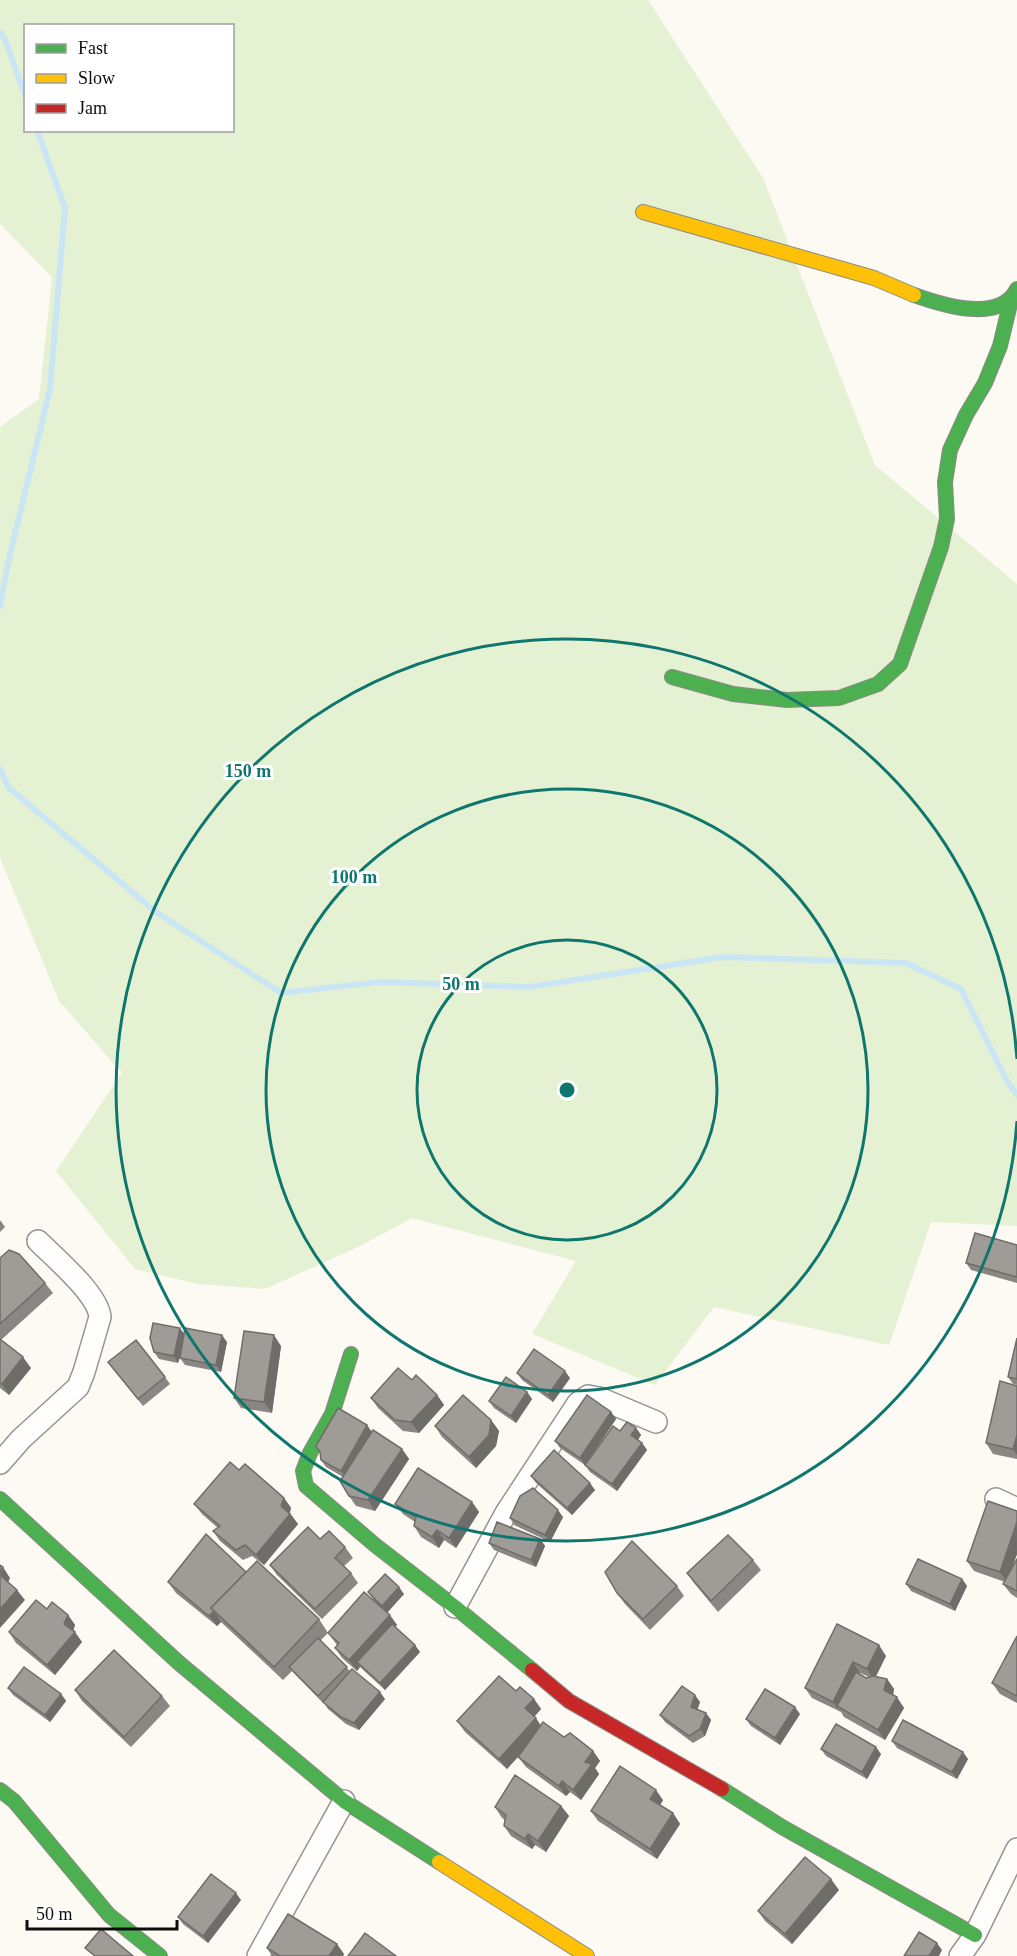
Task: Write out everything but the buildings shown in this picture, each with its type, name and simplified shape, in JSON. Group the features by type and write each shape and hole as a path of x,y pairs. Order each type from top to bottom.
{"street":[{"path":"643,212 874,278 910,294 949,306 983,310 1000,306 1014,295"},
{"path":"672,677 744,695 787,700 839,698 878,684 900,664 940,547 947,519 945,482 950,450 985,383 1000,346 1014,295"},
{"path":"0,1463 21,1439 78,1386 100,1317 93,1296 38,1241"},
{"path":"351,1354 332,1414 310,1453 303,1471 306,1486 375,1545 455,1607 569,1701 694,1772 813,1845 975,1935"},
{"path":"455,1607 506,1513 578,1403 588,1396 599,1398 656,1422"},
{"path":"0,1499 179,1663 344,1800 587,1956"},
{"path":"996,1499 1017,1509"},
{"path":"0,1790 14,1801 109,1915 160,1956"},
{"path":"258,1956 344,1800"},
{"path":"960,1956 975,1935 1017,1849"}],"green space":[{"path":"0,0 648,0 763,178 875,465 1017,584 1017,1226 931,1222 889,1345 714,1307 655,1385 532,1334 576,1261 412,1218 358,1247 265,1289 198,1284 135,1269 56,1171 122,1073 59,1001 0,858 0,427 39,399 52,277 0,224"}],"waterway":[{"path":"0,33 4,37 24,92"},
{"path":"0,606 8,563 50,389 65,208 38,132"},
{"path":"0,769 8,787 156,912 281,993 380,982 529,987 723,957 906,963 961,989 1007,1081 1017,1095"}],"traffic: fast":[{"path":"914,295 954,307 984,309 998,306 1009,300 1017,289"},
{"path":"672,677 733,694 787,700 839,698 878,684 900,664 941,547 947,519 945,482 950,450 966,415 985,383 1000,346 1011,300"},
{"path":"351,1354 332,1414 310,1453 303,1471 306,1486 375,1545 532,1670"},
{"path":"0,1499 179,1663 344,1801 439,1862"},
{"path":"722,1789 782,1827 975,1935"},
{"path":"0,1790 14,1801 109,1915 160,1956"}],"traffic: slow":[{"path":"643,212 874,278 914,295"},
{"path":"439,1862 587,1956"}],"traffic: jam":[{"path":"532,1670 569,1701 722,1789"}]}
